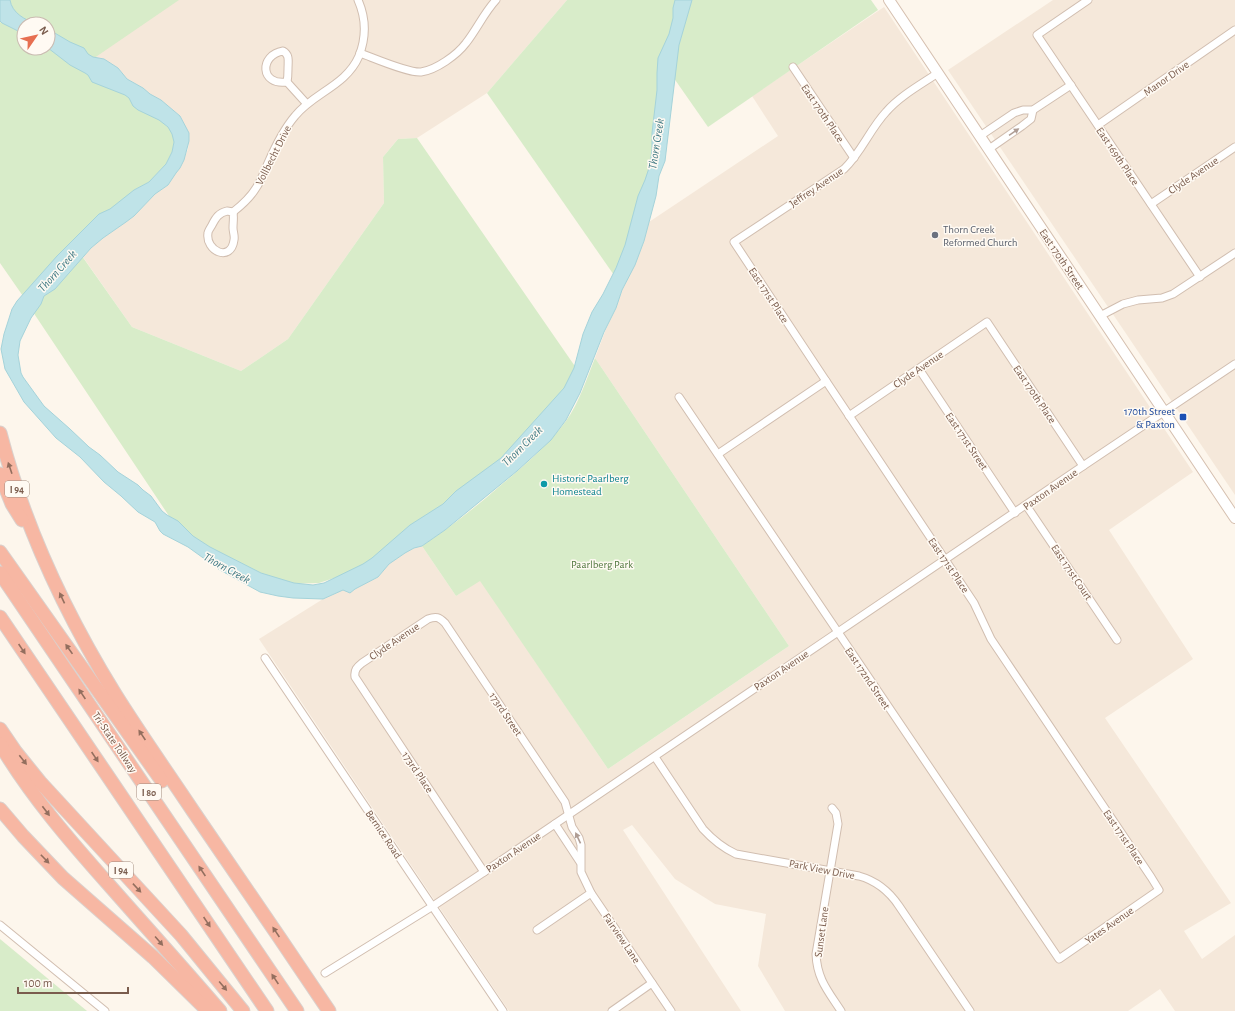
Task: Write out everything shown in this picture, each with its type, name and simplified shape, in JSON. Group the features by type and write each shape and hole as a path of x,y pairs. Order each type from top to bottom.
{"highway":[{"name":"I 94","path":"0,433 9,465 37,544 64,602 102,672 135,724 329,1011"},
{"path":"0,474 12,504 37,544"},
{"path":"0,552 170,791 227,860"},
{"name":"Tri-State Tollway","path":"0,573 297,1011"},
{"name":"I 80","path":"0,617 267,1011"},
{"name":"I 94","path":"0,729 40,782 181,935 243,1011"},
{"path":"0,744 25,782 76,848 220,1011"},
{"path":"0,809 23,836 63,878 153,957 208,1011"}],"street":[{"name":"Vollbecht Drive","path":"233,212 227,211 221,213 216,218 208,233 209,241 212,248 216,252 227,252 231,248 234,240 233,212 257,187 270,157 295,115 306,103 325,92 339,81 358,58 364,39 365,23 358,0"},
{"path":"360,53 407,70 421,72 443,64 465,45 488,9 496,0"},
{"name":"East 170th Street","path":"889,0 1235,518"},
{"name":"East 169th Place","path":"1088,0 1037,35 1200,277"},
{"name":"Manor Drive","path":"1098,125 1235,30"},
{"path":"287,82 280,83 270,79 265,70 269,59 278,52 282,51 288,56 287,82 306,103"},
{"name":"East 170th Place","path":"793,68 854,158"},
{"name":"Jeffrey Avenue","path":"734,242 844,169 854,158 889,108 938,73"},
{"path":"980,136 1014,113 1023,110 1033,110 1071,85"},
{"path":"989,149 1031,119 1033,110"},
{"name":"Clyde Avenue","path":"1151,204 1235,147"},
{"name":"East 171st Place","path":"734,242 974,603 991,639 1159,890"},
{"path":"1100,316 1123,304 1138,300 1162,298 1173,294 1235,253"},
{"name":"East 170th Place","path":"987,322 1082,466"},
{"name":"Clyde Avenue","path":"849,416 987,322"},
{"name":"Paxton Avenue","path":"325,973 433,906 484,872 1082,466 1235,364"},
{"name":"East 171st Street","path":"919,368 1015,512"},
{"path":"718,454 826,381"},
{"name":"East 172nd Street","path":"679,397 1059,959"},
{"name":"East 171st Court","path":"1026,505 1117,640"},
{"name":"Clyde Avenue","path":"354,672 362,663 428,619 433,616 437,617"},
{"name":"173rd Street","path":"437,617 445,623 565,802 569,814"},
{"name":"Bernice Road","path":"265,658 433,906 502,1011"},
{"name":"173rd Place","path":"354,672 358,682 484,872"},
{"name":"Park View Drive","path":"655,757 703,829 712,839 727,850 736,854 869,879 880,885 893,897 970,1011"},
{"name":"Sunset Lane","path":"832,808 836,813 838,824 816,954 817,965 822,982 841,1011"},
{"name":"Fairview Lane","path":"569,814 572,827 581,845 582,851 580,862 582,878 671,1011"},
{"name":"Fairview Lane","path":"555,824 580,862"},
{"name":"Yates Avenue","path":"1059,959 1159,890"},
{"path":"537,930 591,893"},
{"path":"0,925 105,1011"},
{"path":"612,1011 652,983"}],"shaded area":[{"path":"178,0 567,0 487,93 417,138 397,140 383,157 384,203 288,339 241,371 132,327 83,257 91,248 134,216 155,194 168,185 180,168 188,149 189,133 180,116 161,100 127,79 118,68 104,59 93,57"},
{"path":"1053,0 1235,0 1235,495 948,70"},
{"path":"884,7 1193,472 1109,530 1193,659 1105,718 1231,903 1184,931 1202,959 1235,935 1235,1011 1175,1011 1160,989 1128,1011 785,1011 758,966 766,914 715,904 675,879 632,825 623,830 741,1011 509,1011 259,639 323,599 343,590 353,591 378,577 389,564 414,548 422,546 456,596 480,580 608,769 789,646 595,358 622,290 644,241 649,222 778,136 752,96"}],"green space":[{"path":"6,0 179,0 84,65 56,44 56,16 18,16 8,8"},
{"path":"567,0 677,0 659,125 635,238 616,278 487,93"},
{"path":"689,0 871,0 878,10 708,127 671,74"},
{"path":"0,22 16,27 16,56 56,56 56,48 148,109 172,131 174,142 172,152 166,164 149,182 134,190 25,299 0,263"},
{"path":"417,138 581,375 570,403 370,566 319,583 285,584 227,558 175,525 29,306 77,249 132,327 241,371 288,339 384,203 383,157 398,139"},
{"name":"Paarlberg Park","path":"595,358 789,646 608,769 480,581 456,596 422,546 482,501 544,447 571,414"},
{"path":"0,939 87,1011 0,1011"}],"water":[{"path":"0,0 10,0 13,9 22,16 16,16 16,30 0,21"},
{"name":"Thorn Creek","path":"675,0 692,0 679,45 665,161 659,176 656,196 644,241 635,265 622,290 616,308 604,332 580,393 566,420 551,440 517,471 445,530 422,546 405,553 389,564 378,577 350,593 343,590 323,599 293,598 260,592 220,570 188,547 163,534 155,522 138,512 104,482 80,457 56,438 24,402 5,369 1,349 12,309 17,301 57,256 99,214 110,209 134,190 149,182 166,164 172,152 174,142 168,127 159,120 138,110 125,95 92,82 88,75 70,65 56,54 56,34 84,48 88,54 93,57 104,59 118,68 127,79 161,100 180,116 189,133 189,141 184,160 168,185 155,194 134,216 91,248 55,289 44,296 20,341 18,355 23,377 44,406 89,447 118,472 138,485 151,496 162,511 178,521 193,536 210,547 261,573 294,583 313,585 324,583 363,564 410,525 443,504 456,491 501,458 564,388 574,368 583,334 592,312 616,268 625,245 638,196 650,165 657,90 658,58 669,34 673,18"}],"place":[{"name":"Thorn Creek Reformed Church","path":"935,235"},
{"name":"170th Street & Paxton","path":"1183,417"},
{"name":"Historic Paarlberg Homestead","path":"544,484"}]}
